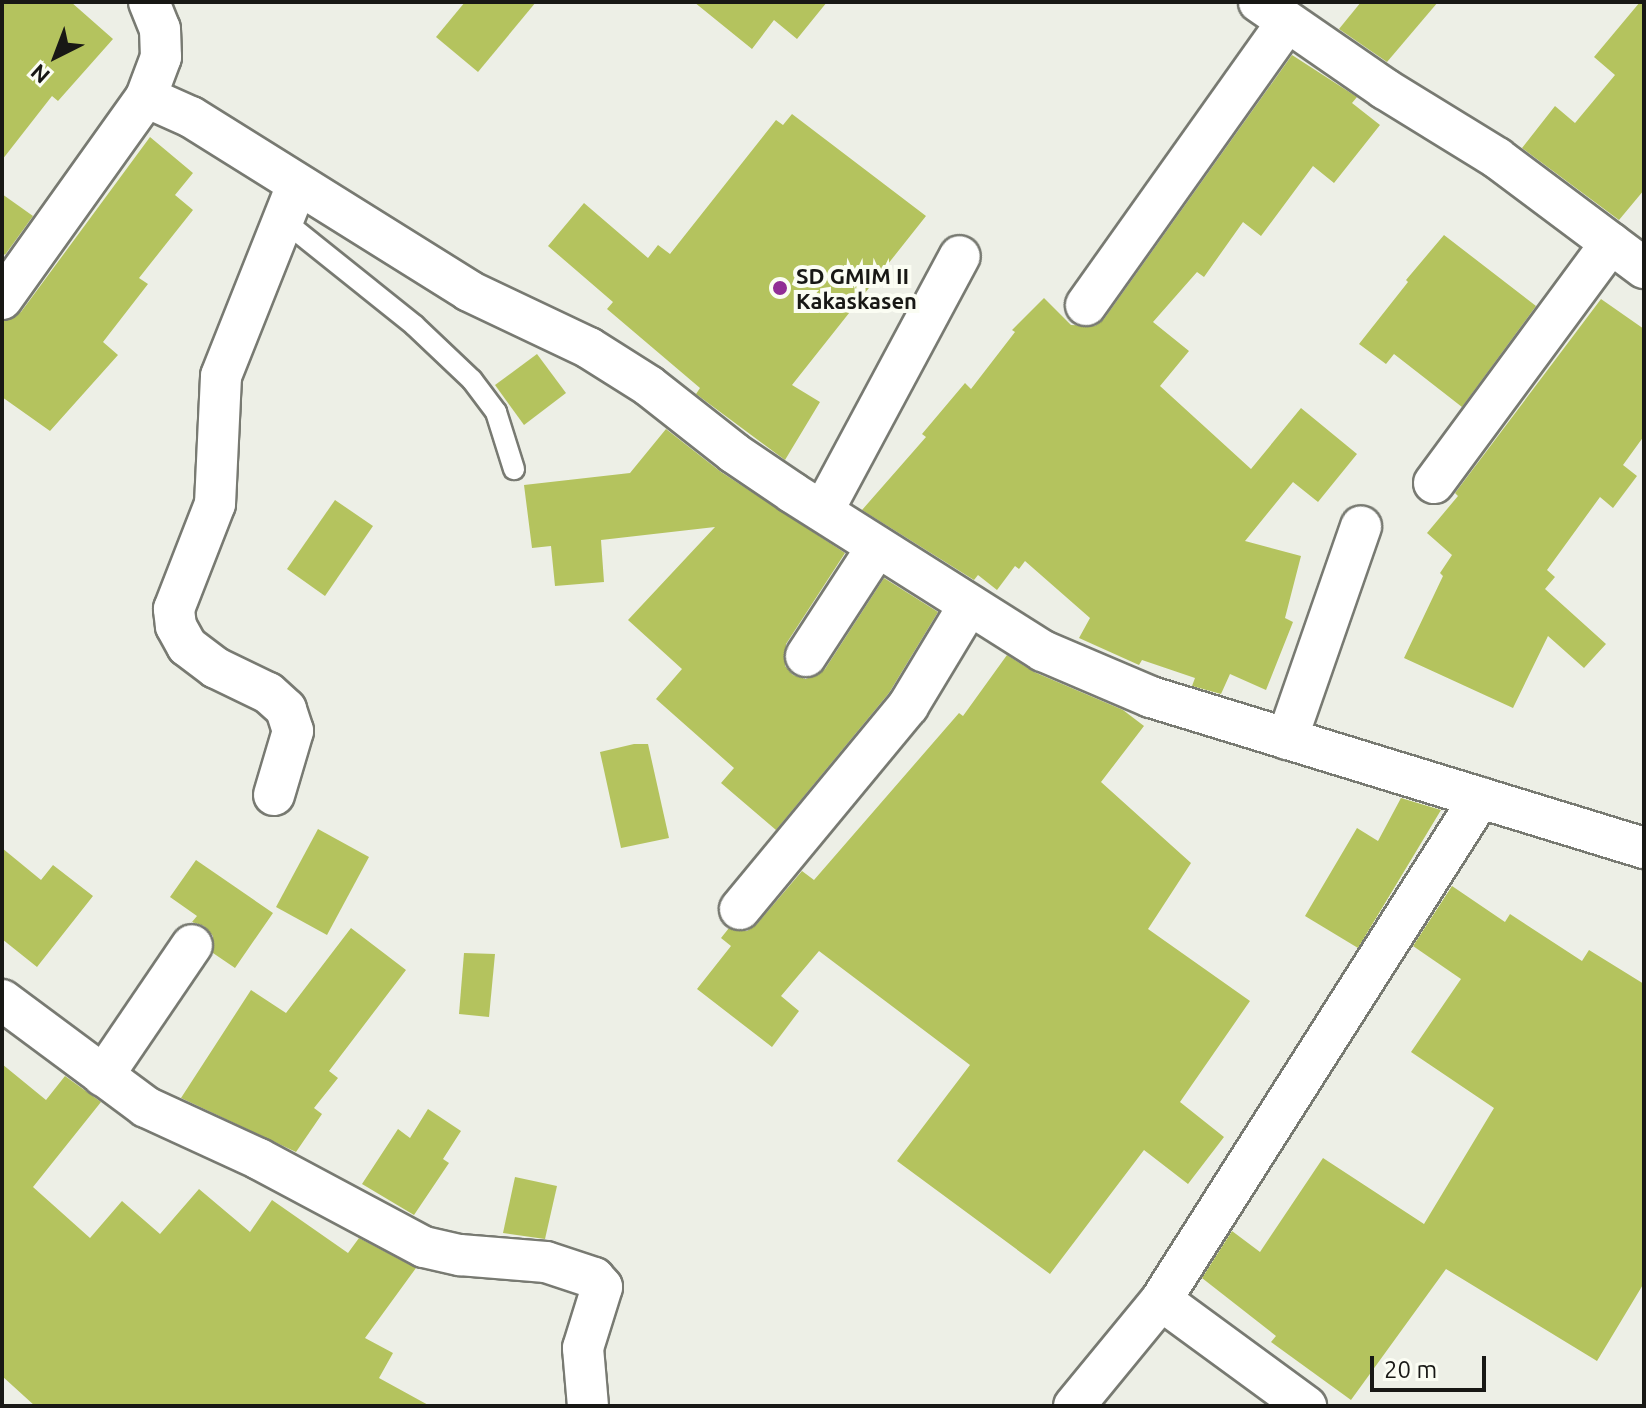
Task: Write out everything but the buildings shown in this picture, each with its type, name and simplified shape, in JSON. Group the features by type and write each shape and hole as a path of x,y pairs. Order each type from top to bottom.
{"street":[{"path":"2,299 146,97 161,57 160,29 149,2"},
{"path":"1086,305 1273,12 1385,89 1497,158 1644,268"},
{"path":"146,97 191,117 290,202 589,348 649,386 734,453 1043,651 1151,697 1644,848"},
{"path":"274,795 293,731 286,709 268,693 216,668 187,646 176,626 174,609 215,504 221,376 290,202"},
{"path":"1434,483 1611,243"},
{"path":"823,511 960,256"},
{"path":"1287,739 1361,527"},
{"path":"806,656 877,547"},
{"path":"740,909 908,706 969,605"},
{"path":"1074,1406 1161,1300 1480,798"},
{"path":"103,1076 192,945"},
{"path":"2,1000 146,1107 259,1159 424,1247 460,1255 546,1262 594,1278 602,1287 583,1348 588,1406"},
{"path":"1161,1300 1306,1406"}],"lane":[{"path":"290,202 472,380 496,412 514,469"}],"place":[{"name":"SD GMIM II Kakaskasen","path":"780,288"}]}
